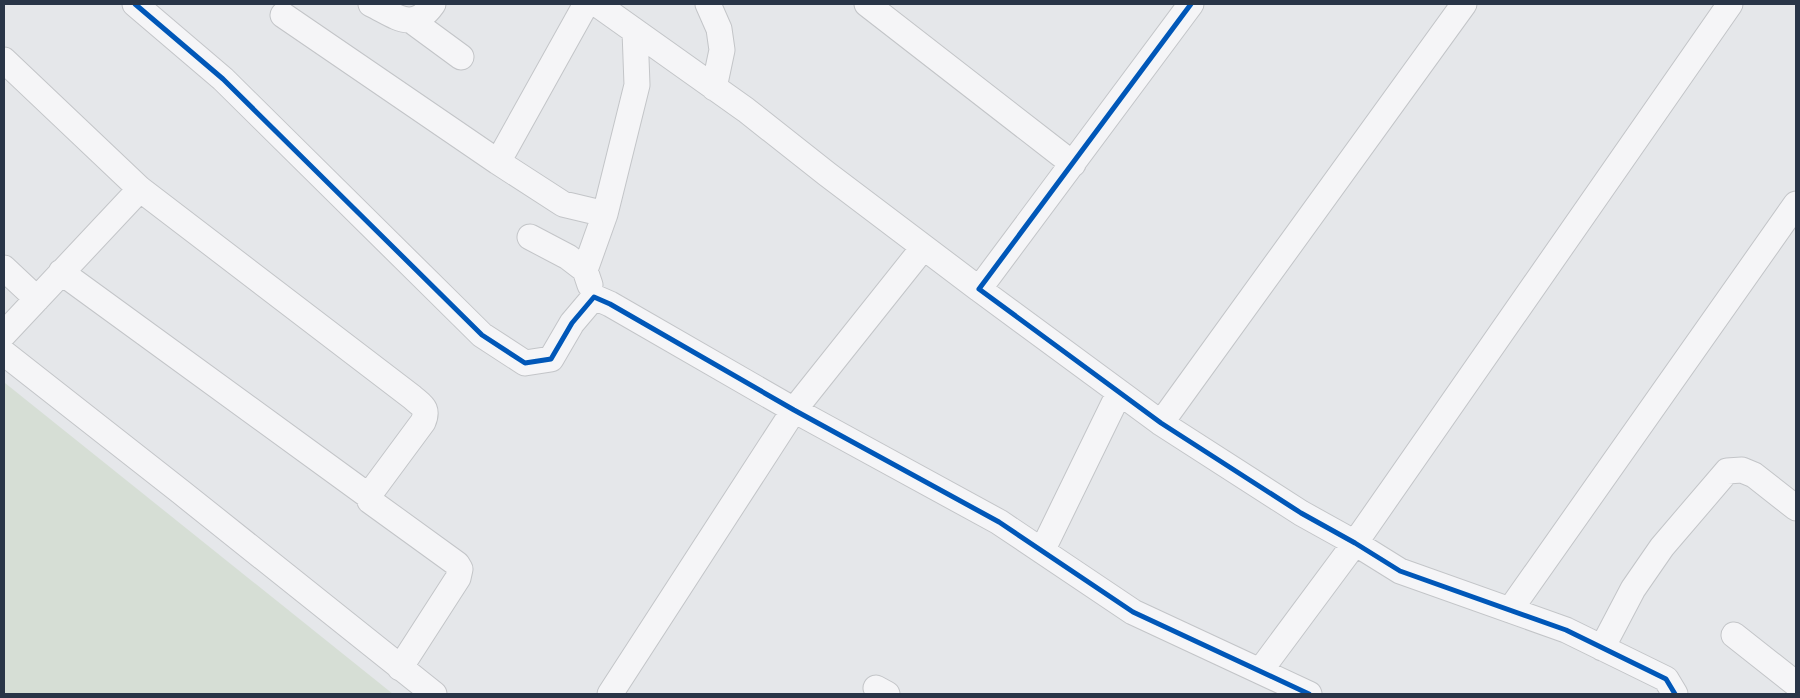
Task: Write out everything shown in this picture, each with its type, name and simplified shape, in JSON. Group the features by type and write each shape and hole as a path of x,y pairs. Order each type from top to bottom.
{"street":[{"path":"136,4 223,79 482,335 525,363 551,359 572,323 594,297"},
{"path":"372,4 403,20 412,21 461,57"},
{"path":"412,21 426,13 433,4"},
{"path":"498,162 586,4"},
{"path":"597,4 746,110 923,248 1119,393 1301,513 1400,571 1566,630 1666,678 1675,694"},
{"path":"708,4 719,29 722,50 714,88"},
{"path":"867,4 1073,164"},
{"path":"979,289 1191,4"},
{"path":"1161,422 1464,4"},
{"path":"1260,671 1355,543 1730,4"},
{"path":"283,15 498,162 563,204 604,214"},
{"path":"585,270 604,214 637,85 635,31"},
{"path":"4,60 140,189 412,397 425,409 427,414 424,422 370,497"},
{"path":"4,334 140,189"},
{"path":"1510,610 1796,204"},
{"path":"530,237 568,258 585,270 594,297 610,304 794,410 999,522 1133,612 1309,694"},
{"path":"610,694 794,410 923,248"},
{"path":"4,268 37,299"},
{"path":"61,272 370,497 370,501 457,564 460,569 458,578 400,668"},
{"path":"4,353 434,694"},
{"path":"1042,551 1119,393"},
{"path":"1602,648 1633,589 1662,547 1727,471 1742,470 1754,475 1796,508"},
{"path":"1734,635 1796,684"}],"shaded area":[{"path":"5,383 393,694 4,694"}],"cycle path":[{"path":"135,4 223,79 482,335 525,363 551,359 572,323 594,297 610,304 794,410 999,522 1133,612 1309,694"},
{"path":"1191,4 979,289 1161,423 1301,513 1400,571 1566,630 1666,679 1675,694"}]}
